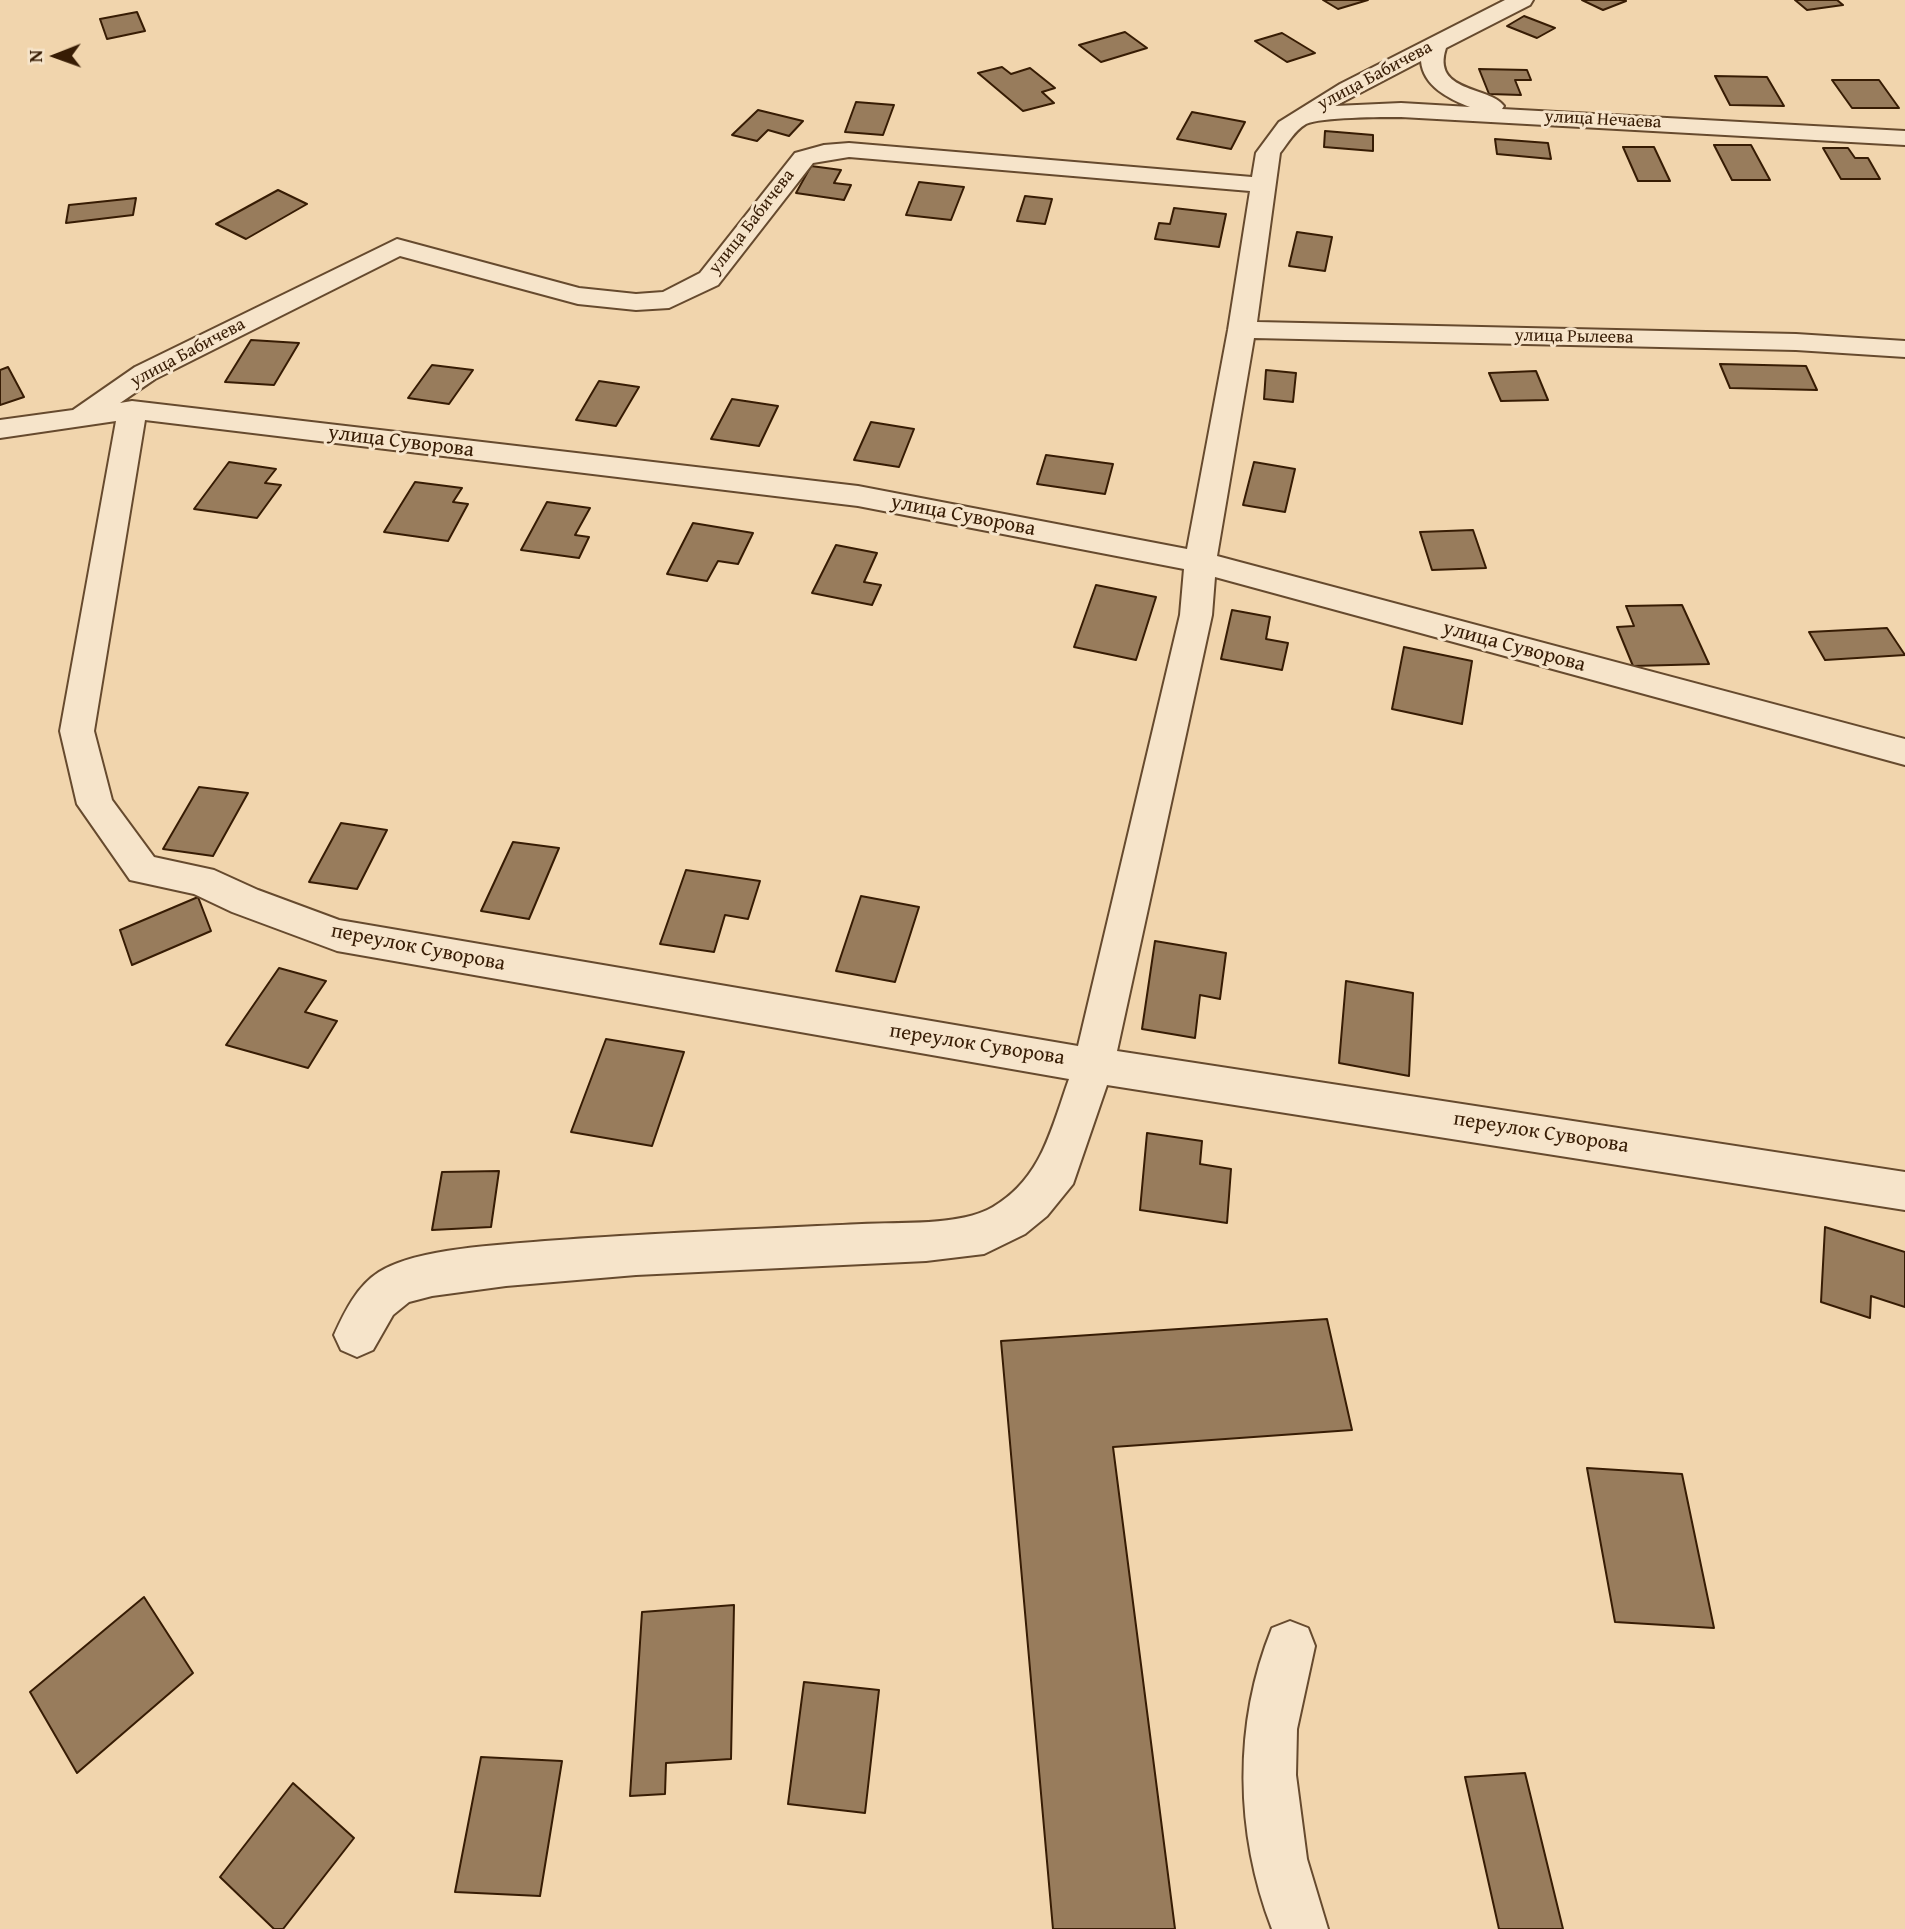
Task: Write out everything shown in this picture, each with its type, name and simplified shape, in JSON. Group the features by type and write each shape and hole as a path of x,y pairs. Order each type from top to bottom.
{"street":[{"name":"улица Бабичева","path":"1094,1065 1196,615 1200,562 1242,330 1268,153 1287,127 1301,117 1348,89 1522,0"},
{"path":"1436,44 1430,62 1451,89 1482,104 1542,117"},
{"name":"улица Нечаева","path":"1301,117 1334,112 1388,110 1905,138"},
{"name":"улица Бабичева","path":"80,416 145,373 397,247 578,296 636,302 669,300 709,279 789,174 804,158 824,152 849,150 1263,185"},
{"name":"улица Рылеева","path":"1242,330 1796,342 1905,349"},
{"name":"улица Суворова","path":"0,429 132,410 858,496 1200,562 1905,752"},
{"name":"переулок Суворова","path":"132,410 77,731 95,804 143,870 201,880 245,901 338,935 1094,1065 1905,1191"},
{"name":"переулок Суворова","path":"357,1335 377,1300 397,1285 432,1275 506,1265 636,1255 926,1241 984,1234 1010,1220 1032,1202 1058,1170 1094,1065"},
{"path":"1290,1646 1270,1732 1271,1798 1279,1858 1300,1929"}],"building":[{"path":"1323,0 1368,0 1338,9"},
{"path":"1582,0 1624,0 1626,1 1603,10"},
{"path":"1795,0 1837,0 1843,5 1807,10"},
{"path":"137,12 145,31 107,39 100,19"},
{"path":"1524,16 1555,28 1537,38 1507,26"},
{"path":"1125,32 1147,48 1101,62 1079,45"},
{"path":"1282,33 1315,53 1287,62 1255,41"},
{"path":"1002,67 1011,74 1030,68 1055,88 1042,92 1054,103 1023,111 978,73"},
{"path":"1479,69 1527,70 1531,80 1515,80 1521,95 1489,94"},
{"path":"1715,76 1767,77 1784,106 1730,105"},
{"path":"1832,80 1879,80 1899,108 1852,108"},
{"path":"856,102 894,105 883,135 845,132"},
{"path":"758,110 803,121 789,136 768,130 757,141 732,135"},
{"path":"1192,112 1245,122 1231,149 1177,139"},
{"path":"1325,131 1373,135 1373,151 1324,147"},
{"path":"1495,139 1548,143 1551,159 1497,154"},
{"path":"1714,145 1751,145 1770,180 1732,180"},
{"path":"1623,147 1654,147 1670,181 1638,181"},
{"path":"1823,148 1848,148 1855,158 1868,158 1880,179 1841,179"},
{"path":"811,166 841,170 834,183 851,185 844,200 796,193"},
{"path":"919,182 964,187 951,220 906,215"},
{"path":"278,190 307,204 246,239 216,224"},
{"path":"1025,196 1052,199 1045,224 1017,221"},
{"path":"136,198 133,215 66,223 69,205"},
{"path":"1174,208 1226,214 1219,247 1155,239 1159,223 1170,224"},
{"path":"1297,232 1332,237 1325,271 1289,266"},
{"path":"251,340 299,343 274,385 225,382"},
{"path":"1720,364 1806,366 1817,390 1730,388"},
{"path":"432,365 473,370 449,404 408,398"},
{"path":"8,367 24,397 0,405 0,370"},
{"path":"1266,370 1296,373 1293,402 1264,399"},
{"path":"1536,371 1548,400 1501,401 1489,373"},
{"path":"599,381 639,387 616,426 576,420"},
{"path":"732,399 778,406 759,446 711,439"},
{"path":"871,422 914,429 899,467 854,460"},
{"path":"1046,455 1113,464 1105,494 1037,484"},
{"path":"229,462 276,469 265,483 281,485 257,518 194,509"},
{"path":"1254,462 1295,469 1285,512 1243,505"},
{"path":"415,482 462,488 453,502 468,504 448,541 384,532"},
{"path":"547,502 590,508 575,535 589,537 579,558 521,550"},
{"path":"693,523 753,533 738,564 718,561 707,581 667,574"},
{"path":"1473,530 1486,568 1432,570 1420,532"},
{"path":"836,545 877,553 864,582 881,585 872,605 812,593"},
{"path":"1096,585 1156,597 1136,660 1074,647"},
{"path":"1682,605 1709,664 1633,666 1617,627 1634,626 1626,606"},
{"path":"1232,610 1270,617 1266,639 1288,643 1282,670 1221,659"},
{"path":"1887,628 1905,655 1825,660 1809,632"},
{"path":"1404,647 1472,661 1462,724 1392,709"},
{"path":"199,787 248,793 213,856 163,849"},
{"path":"341,823 387,830 357,889 309,882"},
{"path":"513,842 559,848 529,919 481,911"},
{"path":"686,870 760,881 748,919 725,915 714,952 660,944"},
{"path":"861,896 919,907 895,982 836,971"},
{"path":"198,897 211,931 132,965 120,930"},
{"path":"1155,941 1226,953 1220,999 1200,995 1195,1038 1142,1029"},
{"path":"279,968 326,981 305,1012 337,1021 308,1068 226,1045"},
{"path":"1346,981 1413,993 1409,1076 1339,1063"},
{"path":"606,1039 684,1052 652,1146 571,1132"},
{"path":"1147,1133 1202,1141 1200,1164 1231,1169 1227,1223 1140,1210"},
{"path":"499,1171 491,1227 432,1230 442,1172"},
{"path":"1825,1227 1905,1252 1905,1307 1871,1296 1870,1318 1821,1302"},
{"path":"1327,1319 1352,1430 1113,1447 1175,1929 1053,1929 1001,1341"},
{"path":"1587,1468 1682,1474 1714,1628 1615,1622"},
{"path":"144,1597 193,1673 77,1773 30,1692"},
{"path":"734,1605 731,1759 666,1763 665,1794 630,1796 642,1612"},
{"path":"804,1682 879,1690 865,1813 788,1804"},
{"path":"481,1757 562,1761 540,1896 455,1892"},
{"path":"1525,1773 1563,1929 1499,1929 1465,1777"},
{"path":"293,1783 354,1838 283,1929 274,1929 220,1877"}]}
